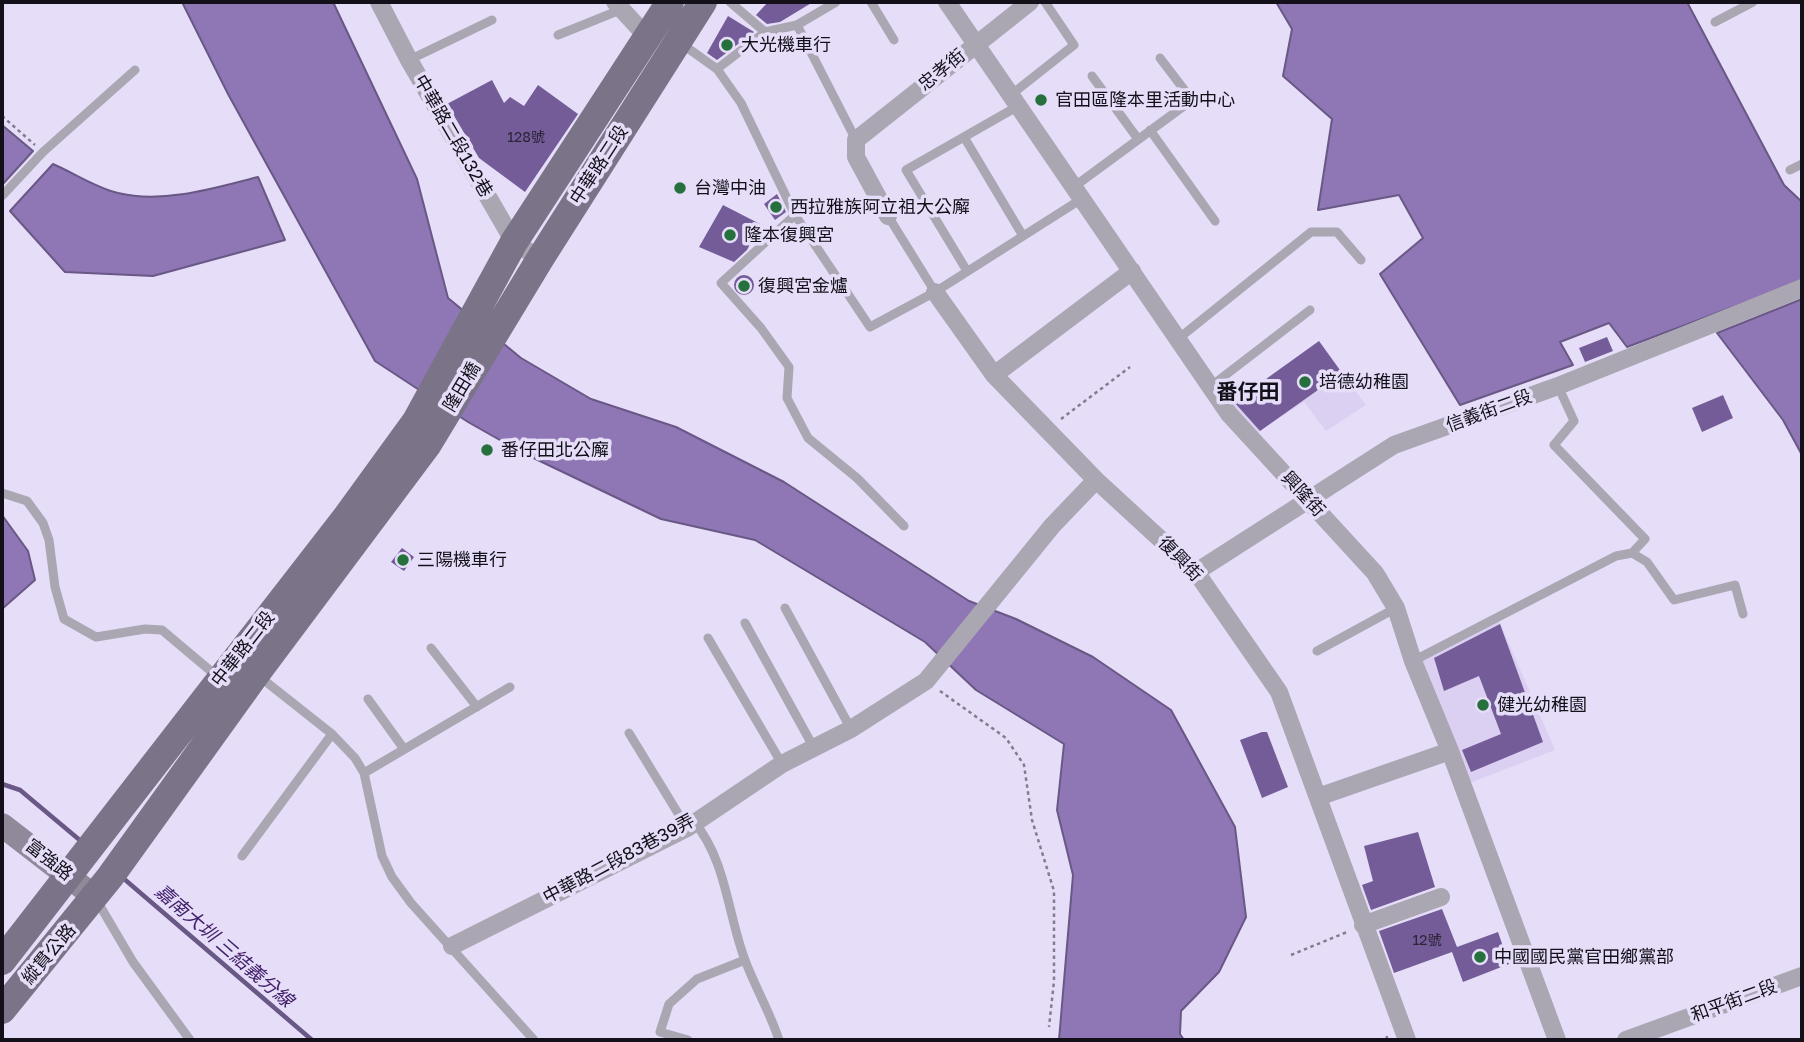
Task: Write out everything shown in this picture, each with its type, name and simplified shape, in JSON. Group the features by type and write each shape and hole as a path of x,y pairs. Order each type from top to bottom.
{"main road":[{"name":"中華路二段","path":"485,323 514,242 670,2"},
{"name":"中華路二段","path":"485,323 540,259 703,2"},
{"name":"隆田橋","path":"422,433 485,323"},
{"name":"中華路二段","path":"95,897 256,674 422,433"},
{"name":"中華路二段","path":"68,875 347,516 422,433"},
{"name":"縱貫公路","path":"2,961 68,875"},
{"name":"縱貫公路","path":"2,1010 95,897"}],"street":[{"name":"中華路二段132巷","path":"379,2 409,60 514,242 540,259"},
{"name":"興隆街","path":"947,2 977,41 1229,414 1375,573 1396,608 1413,661 1450,751 1557,1040"},
{"name":"忠孝街","path":"856,140 977,41 1030,2"},
{"path":"618,6 648,37"},
{"name":"復興街","path":"856,140 856,157 888,216"},
{"path":"993,375 1132,271"},
{"name":"信義街二段","path":"1196,572 1394,445 1558,386 1802,288"},
{"name":"復興街","path":"935,292 993,375 1096,480 1196,572 1279,692 1407,1040"},
{"name":"中華路二段83巷39弄","path":"452,946 690,824 782,764 851,729 926,681 1052,526 1096,480"},
{"path":"1318,797 1450,751"},
{"name":"富強路","path":"2,825 95,897"},
{"path":"1363,925 1441,897"},
{"name":"和平街二段","path":"1626,1040 1802,976"}],"lane":[{"path":"730,2 765,32"},
{"path":"717,69 765,32 797,25 836,2"},
{"path":"871,2 894,40"},
{"path":"967,271 906,170 964,137 1016,99 1074,46 1045,2"},
{"path":"1715,22 1753,2"},
{"path":"558,36 618,6"},
{"path":"409,60 492,20"},
{"path":"797,25 856,140"},
{"path":"678,41 717,69 741,103 795,215 870,327 935,292 1023,236 1079,192 1138,139 1192,100 1160,58"},
{"path":"2,196 43,152 135,70"},
{"path":"1092,76 1138,139"},
{"path":"1150,130 1214,221"},
{"path":"964,137 1023,236"},
{"path":"1790,170 1802,164"},
{"path":"795,215 721,283 761,328 789,368 787,397 808,438 857,478 904,526"},
{"name":"復興街","path":"888,216 935,292"},
{"path":"1178,339 1311,232 1337,232 1361,260"},
{"path":"1210,387 1310,310"},
{"path":"1558,386 1574,421 1554,445 1646,539 1632,554"},
{"path":"2,493 27,501 43,523 49,540 54,587 65,619 96,637 145,629 162,630 220,679"},
{"path":"1413,661 1616,556 1632,554 1647,562 1674,600 1735,586 1743,614"},
{"path":"785,608 851,729"},
{"path":"1317,651 1396,608"},
{"path":"745,623 814,748"},
{"path":"708,639 782,764"},
{"path":"432,648 477,707"},
{"path":"256,674 332,734 355,758 365,773 382,856 392,877 411,903 534,1040"},
{"path":"365,773 510,687"},
{"path":"368,699 404,748"},
{"path":"629,733 690,824 703,833 724,886 745,960 768,1008 779,1040"},
{"path":"242,856 332,734"},
{"path":"95,897 133,962 190,1040"},
{"path":"688,1040 660,1032 669,1004 697,979 745,960"}],"path":[{"path":"2,116 43,152"},
{"path":"1047,429 1130,367"},
{"path":"926,681 1006,738 1024,765 1032,820 1054,891 1054,981 1049,1027"},
{"path":"1291,955 1363,925"}],"shaded area":[{"path":"182,2 333,2 417,179 448,298 521,358 591,399 676,427 784,482 969,601 1016,619 1093,657 1171,710 1235,827 1246,917 1219,972 1181,1011 1180,1034 1184,1040 1059,1040 1073,875 1057,810 1064,744 976,690 925,642 755,540 661,519 521,452 468,422 375,361 228,94"},
{"path":"1276,2 1687,2 1784,185 1802,202 1802,281 1627,347 1609,323 1560,342 1573,365 1460,405 1380,274 1423,238 1399,195 1318,210 1332,119 1283,76 1292,29"},
{"path":"2,125 33,151 2,185"},
{"path":"53,164 102,188 135,196 171,196 258,177 285,240 153,276 65,272 10,211"},
{"path":"1802,299 1802,455 1783,420 1717,333"},
{"name":"培德幼稚園","path":"1319,341 1366,405 1326,431 1304,402 1255,434 1232,403"},
{"path":"2,515 28,551 35,580 2,609"},
{"name":"健光幼稚園","path":"1497,616 1555,750 1462,786 1413,661"}],"building":[{"path":"768,2 813,2 780,22 767,24 756,15"},
{"name":"大光機車行","path":"728,16 754,32 717,60 707,53"},
{"path":"492,80 504,103 510,97 524,106 538,85 578,114 525,192 479,158 447,104"},
{"name":"西拉雅族阿立祖大公廨","path":"777,194 786,212 775,220 764,204"},
{"name":"隆本復興宮","path":"723,205 760,224 747,250 734,262 699,247"},
{"name":"復興宮金爐","path":"740,275 748,275 754,285 748,295 740,295 734,289 734,281"},
{"path":"1607,337 1613,351 1585,362 1579,348"},
{"name":"培德幼稚園","path":"1319,341 1342,373 1260,431 1234,402"},
{"path":"1723,395 1733,418 1702,432 1692,408"},
{"name":"三陽機車行","path":"402,548 414,557 404,571 391,562"},
{"path":"1500,624 1543,742 1471,772 1462,750 1501,734 1479,676 1444,691 1434,658"},
{"path":"1267,732 1288,787 1262,798 1240,740"},
{"path":"1418,832 1435,887 1371,910 1362,885 1373,881 1364,846"},
{"path":"1442,909 1457,947 1498,932 1509,964 1463,982 1452,952 1394,973 1379,931"}],"waterway":[{"name":"嘉南大圳 三結義分線","path":"2,784 20,790 82,842"},
{"name":"嘉南大圳 三結義分線","path":"123,878 312,1040"}],"place":[{"name":"大光機車行","path":"727,45"},
{"name":"官田區隆本里活動中心","path":"1041,100"},
{"name":"台灣中油","path":"680,188"},
{"name":"西拉雅族阿立祖大公廨","path":"776,207"},
{"name":"隆本復興宮","path":"730,235"},
{"name":"復興宮金爐","path":"744,286"},
{"name":"培德幼稚園","path":"1305,382"},
{"name":"番仔田北公廨","path":"487,450"},
{"name":"三陽機車行","path":"403,560"},
{"name":"健光幼稚園","path":"1483,705"},
{"name":"中國國民黨官田鄉黨部","path":"1480,957"}],"district":[{"name":"番仔田","path":"1248,392"}]}
